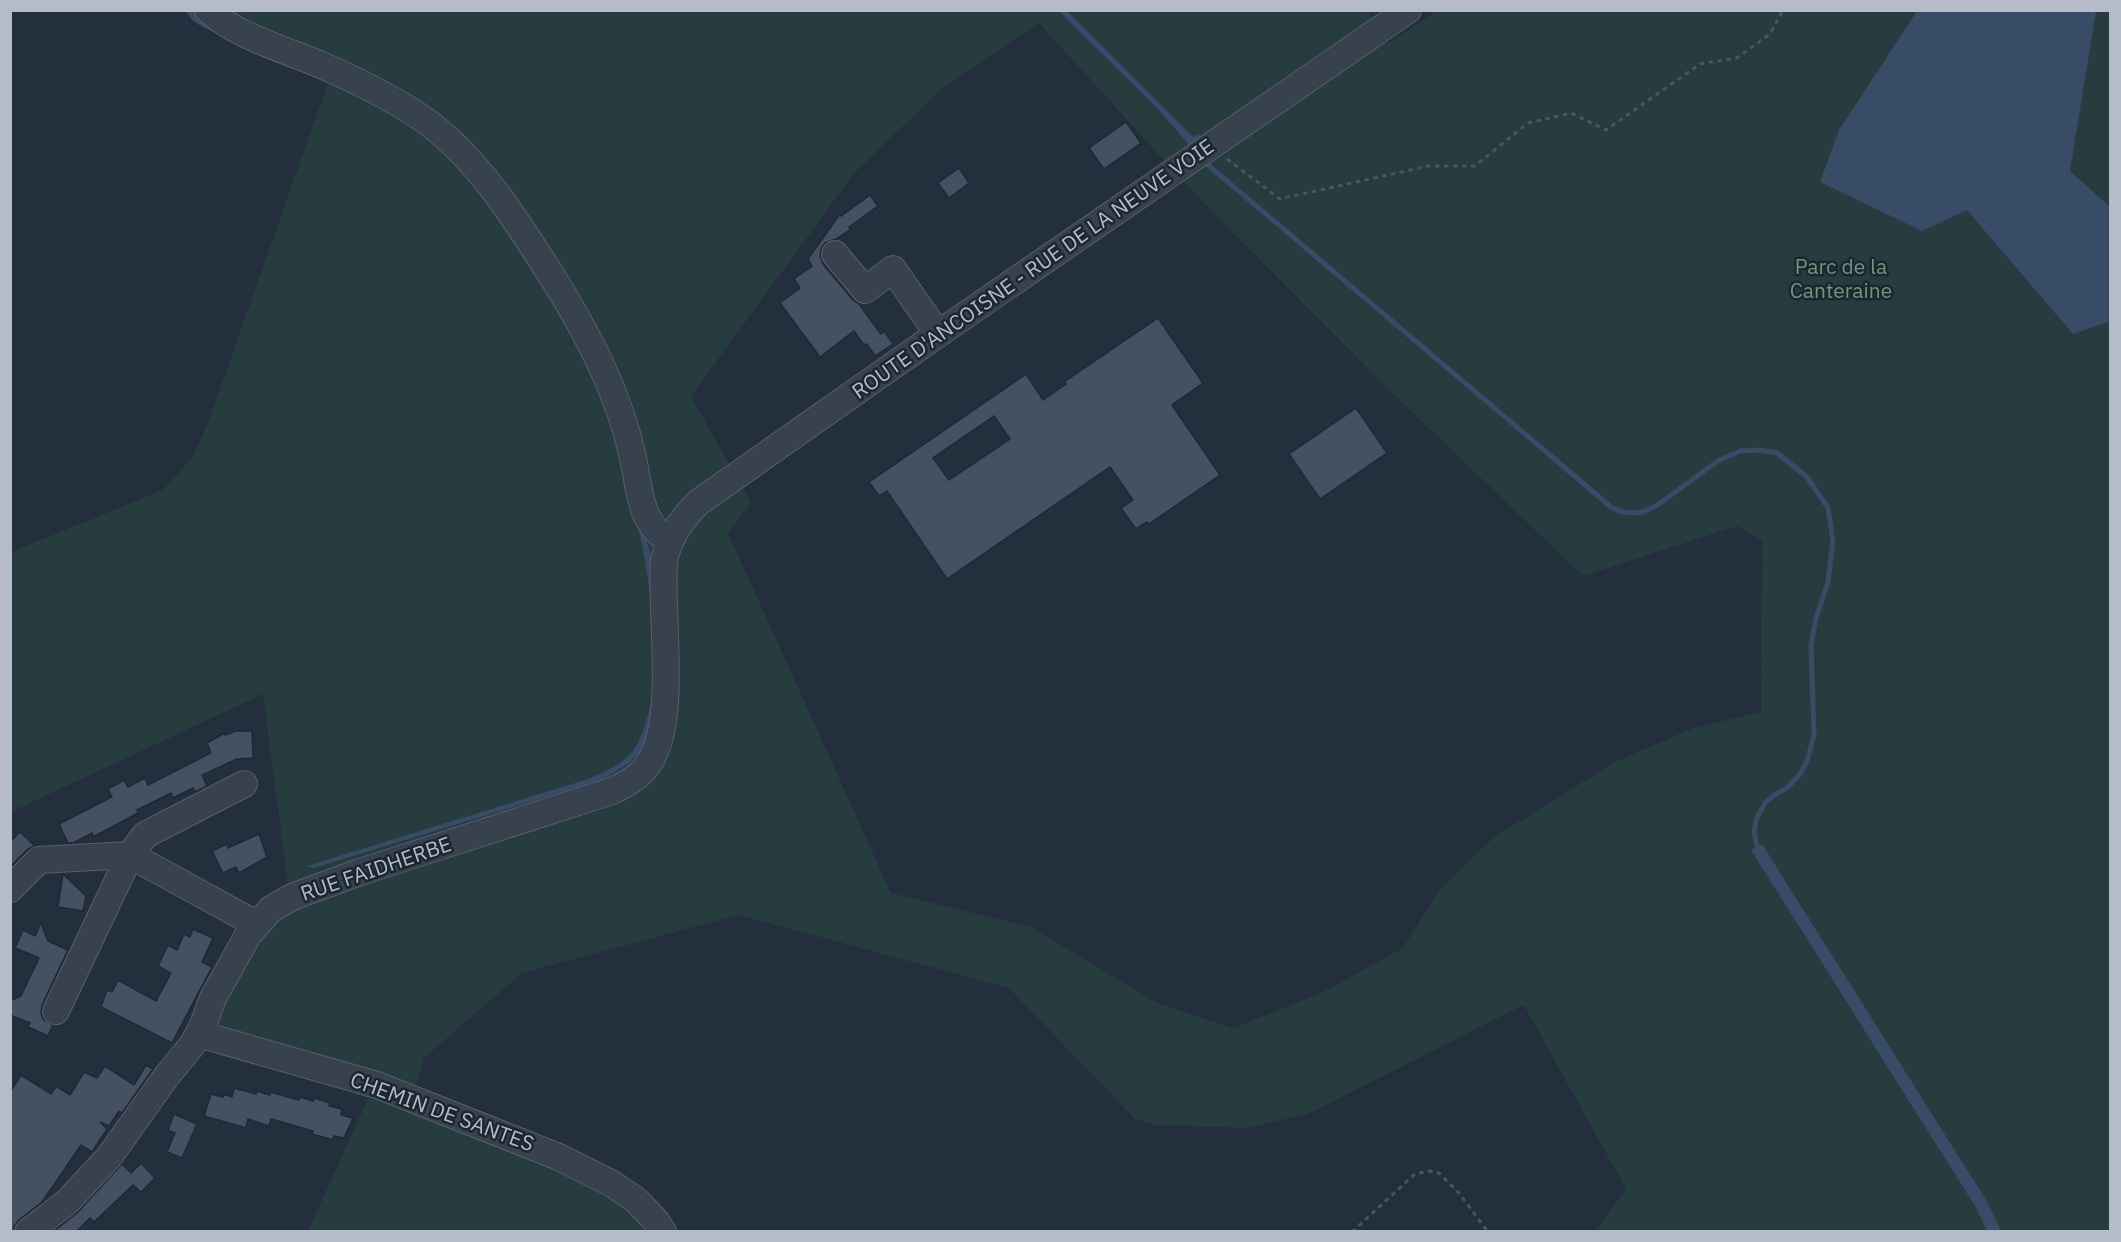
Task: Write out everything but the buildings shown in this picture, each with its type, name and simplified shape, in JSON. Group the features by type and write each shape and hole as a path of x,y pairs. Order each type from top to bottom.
{"street":[{"path":"208,10 228,25 327,67 404,108 429,123 476,170 522,231 585,331 626,429 645,515 654,529 670,541"},
{"name":"ROUTE D'ANCOISNE - RUE DE LA NEUVE VOIE","path":"670,541 682,519 713,491 1408,10"},
{"path":"835,254 865,290 893,269 938,334"},
{"name":"RUE FAIDHERBE","path":"28,1232 67,1202 98,1169 199,1034 218,988 256,924 279,904 360,872 612,791 633,780 642,772 655,753 664,708 663,573 666,550 670,541"},
{"path":"56,1011 130,855 145,835 243,784"},
{"path":"10,889 39,860 130,855 256,924"},
{"name":"CHEMIN DE SANTES","path":"199,1034 377,1085 559,1156 611,1183 636,1200 663,1232"}],"path":[{"path":"1210,146 1280,199 1428,166 1475,166 1528,123 1571,113 1606,130 1700,64 1737,58 1770,34 1783,10"},
{"path":"1352,1232 1415,1174 1429,1171 1439,1173 1459,1193 1488,1232"}],"green space":[{"name":"Parc de la Canteraine","path":"1367,10 1388,43 1439,10 2110,11 2110,1231 1596,1231 1626,1189 1524,1005 1308,1114 1247,1128 1155,1125 1135,1119 1009,988 739,915 522,973 424,1058 415,1088 583,1155 643,1190 675,1231 308,1231 378,1077 230,1035 218,1022 222,1001 254,941 293,905 287,878 263,694 11,812 11,552 163,490 192,458 208,423 328,83 409,123 446,154 495,216 570,332 598,392 615,439 630,493 643,551 651,608 654,662 649,709 636,747 627,758 615,766 588,779 314,868 602,780 629,763 639,753 656,711 658,601 651,555 608,397 504,217 417,122 201,18 195,11","holes":["1039,23 1192,191 1387,388 1583,576 1737,526 1762,541 1761,712 1693,728 1615,762 1493,838 1440,889 1403,948 1323,992 1234,1028 1157,1003 1031,927 891,893 728,533 751,503 691,396 855,172 944,87"]}],"water":[{"path":"186,11 195,11 201,18 417,122 504,217 597,370 651,555 658,601 656,711 639,753 629,763 602,780 314,868 307,866 588,779 608,770 627,757 636,746 649,708 654,661 651,607 643,550 615,439 582,355 507,233 447,155 433,141 401,118 203,27 193,21"},
{"path":"1059,11 1067,11 1193,137 1198,134 1203,140 1192,148 1160,111"},
{"path":"1917,11 2096,11 2070,171 2110,207 2110,321 2073,334 1967,210 1922,231 1820,182 1839,130"},
{"path":"1762,844 1988,1203 2001,1231 1987,1231 1975,1206 1751,850"}],"waterway":[{"path":"1207,164 1611,507 1622,512 1640,513 1656,506 1718,461 1740,451 1760,450 1777,453 1807,477 1828,508 1833,542 1828,582 1816,618 1811,646 1814,735 1801,773 1788,787 1765,803 1756,820 1754,833 1759,853"}]}
